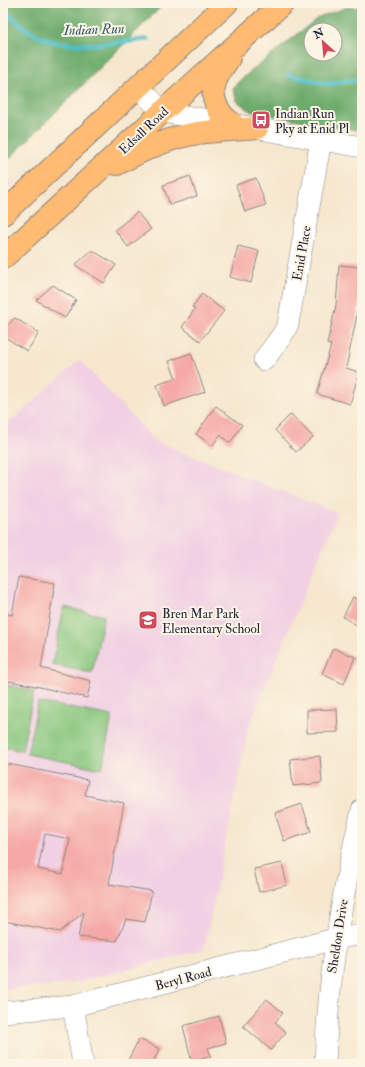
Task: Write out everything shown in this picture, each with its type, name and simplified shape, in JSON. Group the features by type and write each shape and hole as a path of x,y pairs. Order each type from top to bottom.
{"main road":[{"path":"3,214 227,3"},
{"name":"Edsall Road","path":"3,258 283,3"},
{"path":"257,26 300,3"},
{"path":"233,124 225,120 218,109 215,102 214,87 219,74 239,42"},
{"path":"85,184 125,159 147,148 175,138 196,133 257,128"}],"street":[{"path":"138,87 162,112 362,147"},
{"name":"Enid Place","path":"264,360 283,334 288,324 321,140"},
{"name":"Sheldon Drive","path":"325,1064 329,991 335,939 351,855 362,810"},
{"name":"Beryl Road","path":"3,1012 73,1006 335,939 362,934"},
{"path":"73,1006 83,1064"}],"shaded area":[{"path":"3,179 14,182 3,191"},
{"name":"Bren Mar Park Elementary School","path":"80,360 155,441 337,513 249,726 204,949 78,982 3,989 3,428"}],"green space":[{"path":"3,3 165,3 3,165"},
{"path":"362,7 362,131 252,112 237,101 233,88 240,80 303,30 303,62 343,62 343,22 313,22 319,17 345,8"},
{"path":"64,607 104,616 92,673 52,665"},
{"path":"3,684 34,691 22,751 3,747"},
{"path":"38,702 112,716 102,769 27,754"}],"building":[{"path":"190,176 197,196 170,205 163,185"},
{"path":"256,178 266,205 245,212 236,185"},
{"path":"137,212 151,229 128,247 115,230"},
{"path":"238,246 259,251 251,283 230,277"},
{"path":"92,250 116,265 104,283 75,265"},
{"path":"339,265 362,267 360,300 346,368 359,372 350,404 317,394 331,345 327,344 336,305"},
{"path":"53,285 76,300 65,318 36,300"},
{"path":"202,294 224,311 200,341 182,327 195,309 192,307"},
{"path":"15,318 39,333 27,351 3,336 3,329"},
{"path":"191,353 205,392 164,406 157,385 176,378 169,361"},
{"path":"216,406 242,425 230,443 220,435 212,446 196,434"},
{"path":"291,414 313,437 296,452 275,430"},
{"path":"19,577 55,583 41,668 91,681 87,698 3,680 3,613 12,615"},
{"path":"353,597 362,602 362,628 343,617"},
{"path":"333,648 355,657 344,684 322,674"},
{"path":"337,709 338,732 307,733 307,710"},
{"path":"320,756 322,783 293,786 290,759"},
{"path":"3,763 88,780 85,795 124,803 109,884 152,891 145,922 126,919 117,941 78,937 84,912 60,932 9,922 3,916","holes":["45,834 70,839 63,874 38,869"]},
{"path":"302,804 311,832 284,841 275,813"},
{"path":"282,863 287,885 259,892 254,869"},
{"path":"267,999 283,1013 275,1022 286,1032 271,1050 243,1026"},
{"path":"219,1016 226,1043 208,1048 211,1056 192,1062 183,1026"},
{"path":"139,1039 160,1049 152,1064 126,1064"}],"waterway":[{"name":"Indian Run","path":"3,10 22,26 43,38 54,41 94,44 147,39"},
{"name":"Indian Run","path":"288,75 328,84 362,79"}],"place":[{"name":"Indian Run Pky at Enid Pl","path":"261,120"},
{"name":"Bren Mar Park Elementary School","path":"148,620"}]}
